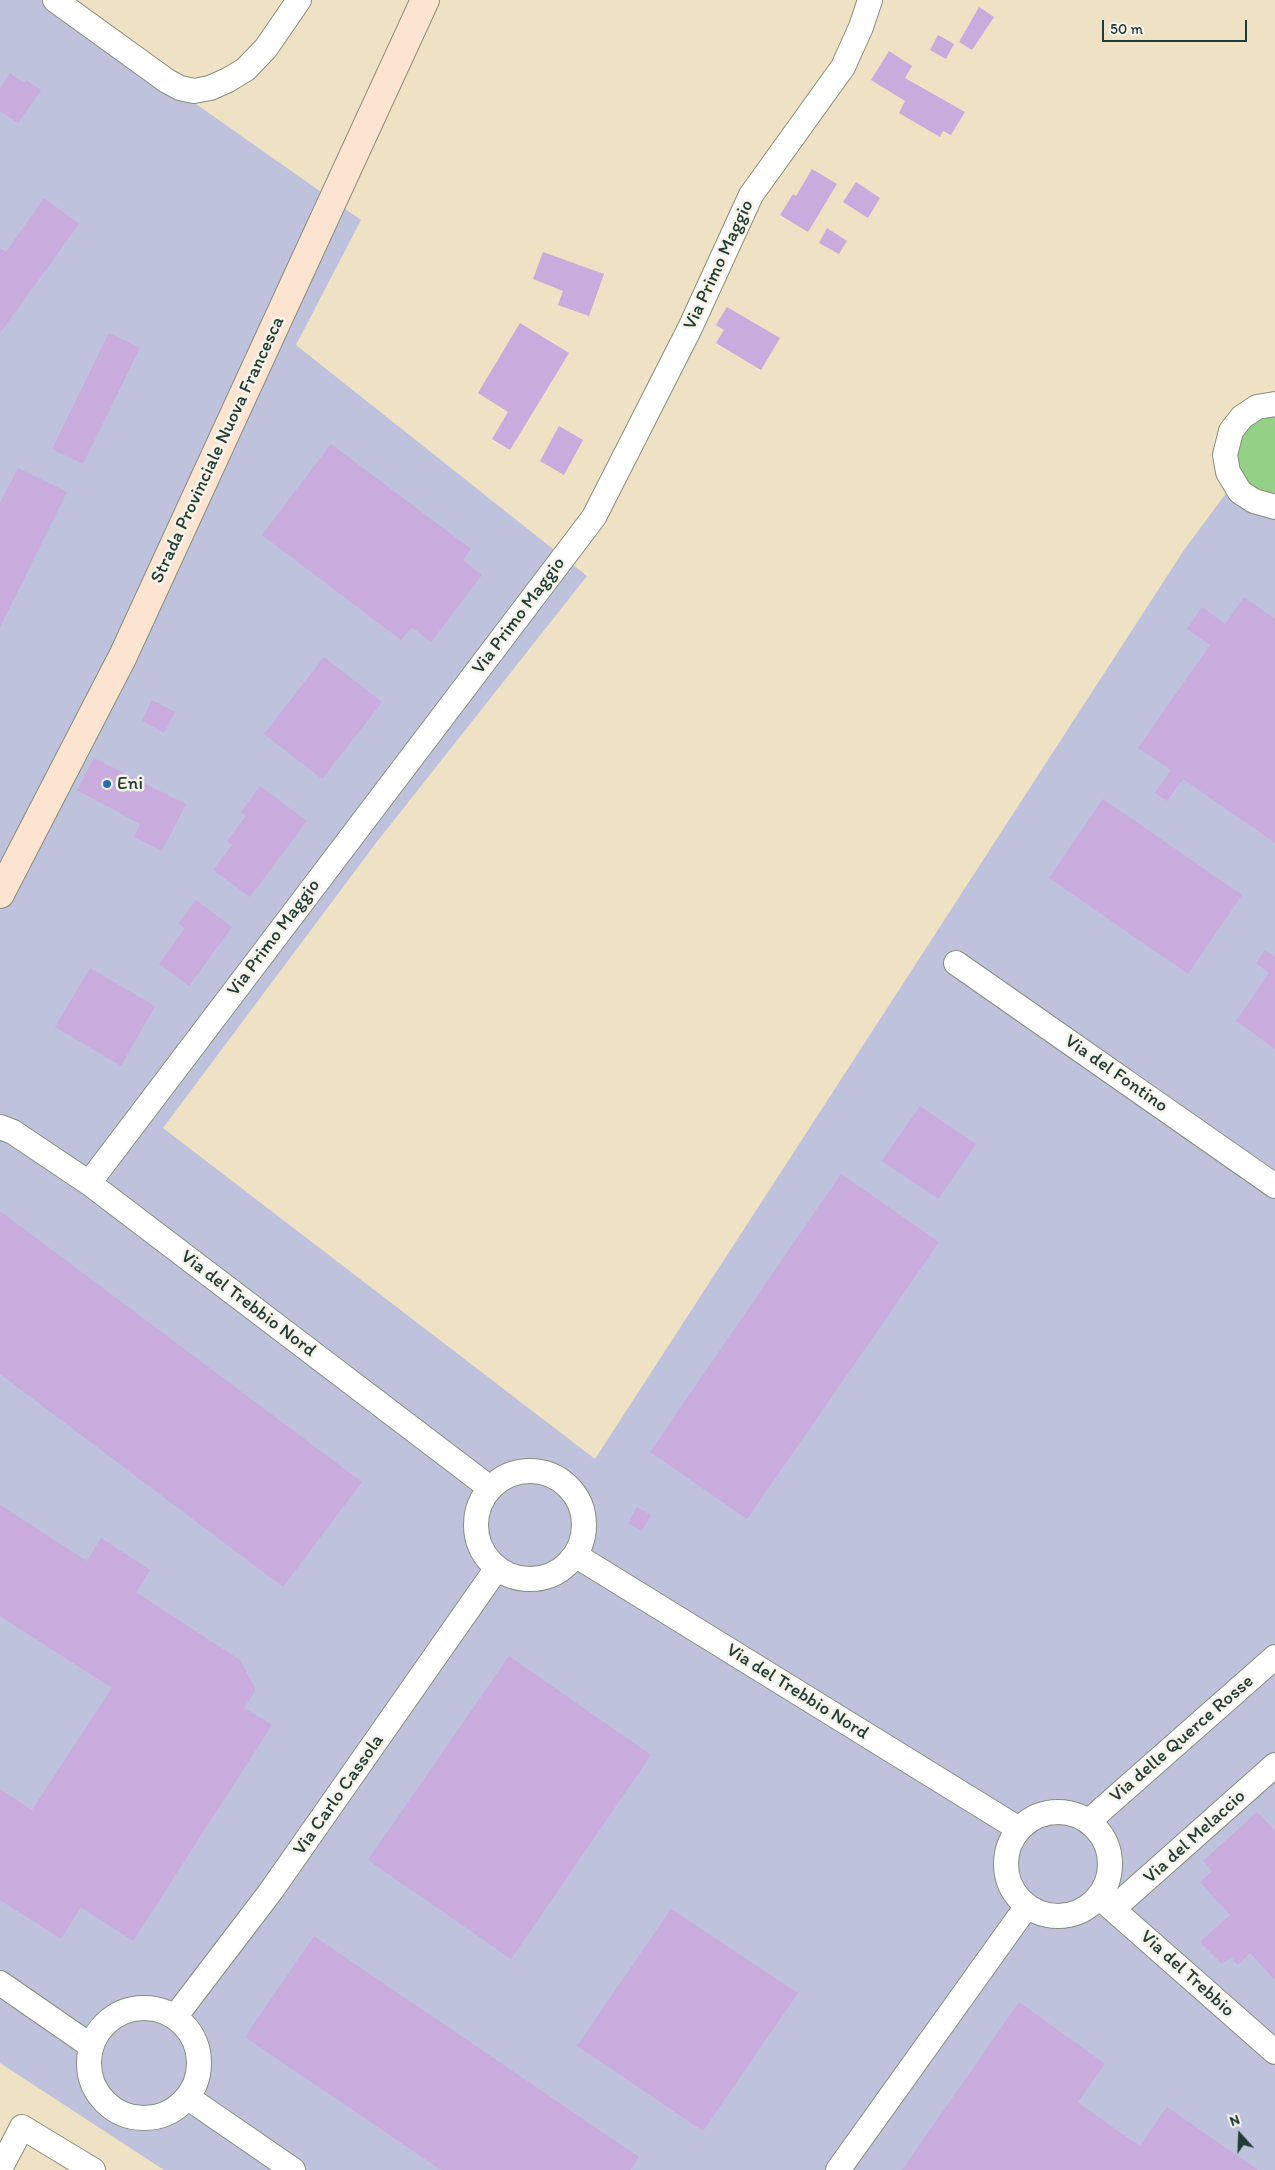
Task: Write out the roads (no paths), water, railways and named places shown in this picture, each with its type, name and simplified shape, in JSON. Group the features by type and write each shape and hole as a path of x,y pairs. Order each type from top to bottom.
{"main road":[{"name":"Strada Provinciale Nuova Francesca","path":"0,894 123,656 425,0"}],"street":[{"path":"55,0 167,81 180,88 194,91 210,88 246,69 266,48 299,0"},
{"name":"Via Primo Maggio","path":"89,1183 594,517 690,328 751,195 843,67 870,0"},
{"path":"1275,404 1257,408 1242,417 1231,431 1225,455 1228,472 1240,492 1254,501 1275,506"},
{"name":"Via del Fontino","path":"956,962 1275,1186"},
{"name":"Via del Trebbio Nord","path":"0,1127 13,1132 89,1183 490,1488"},
{"path":"534,1471 550,1475 563,1483 574,1494 581,1508 584,1524 582,1540 575,1555 563,1568 548,1576 530,1579 513,1576 497,1568 483,1551 476,1530 477,1515 482,1501 490,1488 503,1478 518,1472 534,1471"},
{"name":"Via del Trebbio Nord","path":"575,1555 1019,1829"},
{"name":"Via Carlo Cassola","path":"175,2017 271,1891 497,1568"},
{"name":"Via delle Querce Rosse","path":"1089,1820 1275,1657"},
{"name":"Via del Melaccio","path":"1106,1902 1275,1766"},
{"path":"1063,1812 1089,1820 1100,1833 1109,1852 1110,1868 1106,1902 1072,1914 1056,1916 1041,1913 1026,1906 1015,1893 1007,1878 1006,1861 1010,1844 1019,1829 1031,1819 1047,1813 1063,1812"},
{"name":"Via del Trebbio","path":"1106,1902 1275,2052"},
{"path":"838,2170 1026,1906"},
{"path":"0,1983 91,2046"},
{"path":"143,2008 160,2010 175,2017 188,2030 196,2046 199,2064 196,2081 187,2097 176,2108 155,2116 132,2117 117,2112 105,2103 96,2091 90,2076 88,2061 91,2046 99,2030 111,2018 126,2011 143,2008"},
{"path":"187,2097 293,2170"},
{"path":"0,2169 22,2127 93,2170"}],"place":[{"name":"Eni","path":"107,784"}]}
